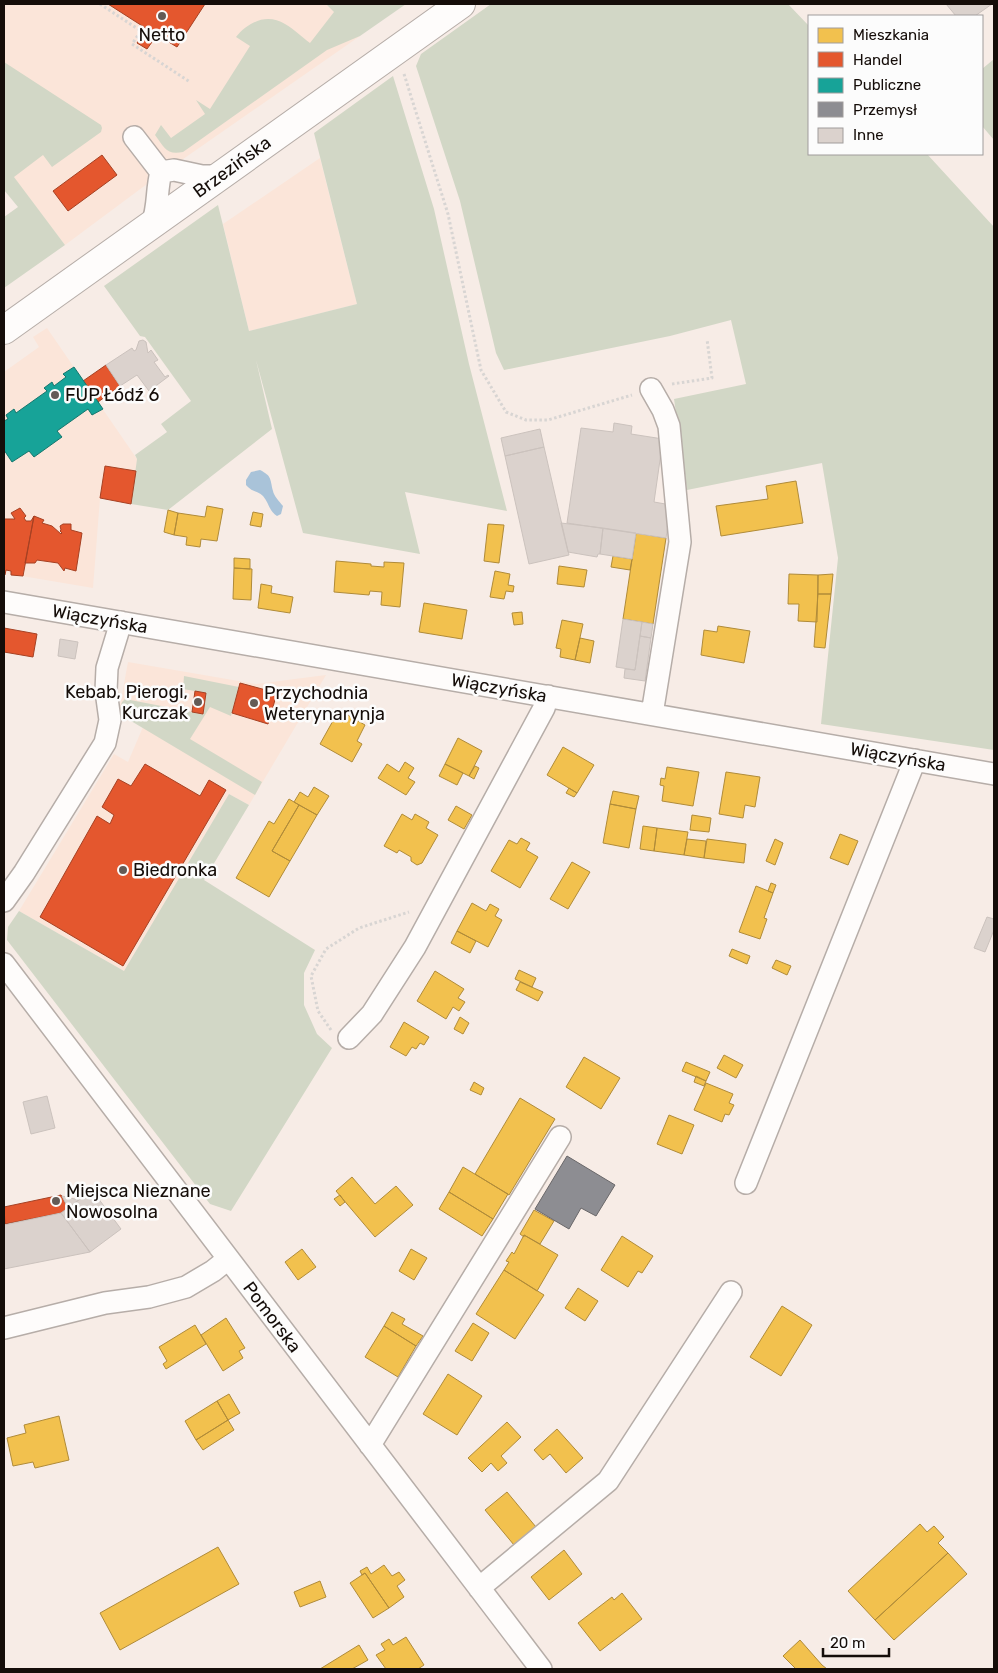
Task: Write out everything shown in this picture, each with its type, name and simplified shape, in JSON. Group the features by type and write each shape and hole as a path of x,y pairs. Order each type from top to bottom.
{"main road":[{"name":"Brzezińska","path":"4,330 461,4"}],"street":[{"path":"134,137 161,172"},
{"path":"161,172 174,170 202,176 220,176"},
{"path":"152,224 157,210 158,185 161,172"},
{"path":"651,389 663,410 669,426 680,542 652,714"},
{"name":"Wiączyńska","path":"4,602 994,774"},
{"path":"4,901 24,873 106,743 110,720 106,691 107,668 121,622"},
{"path":"349,1038 372,1014 415,947 544,708 548,696"},
{"path":"746,1183 914,760"},
{"name":"Pomorska","path":"4,964 541,1669"},
{"path":"370,1445 560,1137"},
{"path":"4,1328 105,1303 150,1297 186,1287 213,1271 228,1259"},
{"path":"479,1588 608,1481 731,1292"}],"path":[{"path":"100,4 141,30 132,44 190,82"},
{"path":"396,50 448,214 481,370 506,412 526,420 548,420 665,385 712,378 708,339"},
{"path":"349,1038 334,1034 318,1011 312,976 326,949 368,924 405,912 434,911"}],"shaded area":[{"path":"4,4 326,4 360,36 143,187 65,245 4,165"},
{"path":"320,158 357,304 249,331 223,224"},
{"path":"47,328 137,459 136,471 105,466 100,498 93,588 4,573 4,372 39,347 33,337"},
{"path":"128,662 256,684 326,675 249,805 229,794 124,971 19,911 114,754 128,762 143,727 126,718 119,711"}],"green space":[{"path":"326,4 406,4 360,36 327,50 183,152 177,153 166,150 155,135 161,125 171,138 205,114 196,100 210,109 250,46 236,37 246,27 258,21 271,19 288,26 310,43 334,12"},
{"path":"491,4 788,4 808,25 808,155 928,155 994,227 994,750 821,724 838,558 822,463 687,490 674,399 746,384 731,320 670,336 504,370 496,353 460,201 416,66 421,54"},
{"path":"994,59 994,140 983,127 983,68"},
{"path":"4,62 101,125 102,128 101,132 52,167 43,155 14,177 65,245 4,288 4,217 18,207 4,190"},
{"path":"393,76 434,209 469,364 507,511 405,492 420,554 303,533 256,360 272,429 168,510 131,504 137,459 135,455 167,432 161,424 191,401 145,337 140,336 104,286 218,205 249,331 357,304 314,133"},
{"path":"184,676 239,687 231,716 210,707 190,739 262,782 255,795 126,718 119,711 125,699 203,714 206,693 183,689"},
{"path":"229,794 249,805 204,880 315,950 304,973 304,1005 317,1034 332,1048 231,1211 210,1204 7,940 8,927 19,911 124,971"}],"water":[{"path":"260,470 269,476 274,495 283,506 281,514 277,516 272,512 263,496 246,485 246,480 251,472"}],"building: Mieszkania":[{"path":"796,481 803,523 721,536 716,506 768,499 766,486"},
{"path":"207,506 223,509 217,541 201,539 200,547 186,545 187,537 174,535 178,513 205,517"},
{"path":"168,510 178,513 174,535 164,532"},
{"path":"253,512 263,514 261,527 250,525"},
{"path":"488,524 504,525 499,563 484,561"},
{"path":"636,533 666,538 653,624 623,619"},
{"path":"613,556 632,559 630,570 611,567"},
{"path":"234,558 250,559 250,569 234,568"},
{"path":"336,561 384,567 384,562 404,563 400,607 381,605 382,592 370,591 369,595 334,592"},
{"path":"559,566 587,570 584,587 557,584"},
{"path":"234,568 252,569 251,600 233,599"},
{"path":"495,571 510,574 508,585 514,586 513,592 506,591 504,599 490,597"},
{"path":"789,574 818,575 817,622 798,621 799,604 788,604"},
{"path":"833,574 831,594 818,594 818,575"},
{"path":"261,584 272,586 271,593 293,597 290,613 258,608"},
{"path":"818,594 831,594 825,648 814,647"},
{"path":"424,603 467,610 462,639 419,632"},
{"path":"522,612 523,624 514,625 512,613"},
{"path":"562,620 583,624 575,660 560,657 561,649 556,648"},
{"path":"718,626 750,631 744,663 701,655 704,630 717,632"},
{"path":"580,638 594,641 590,663 575,660"},
{"path":"339,710 365,725 357,741 362,744 352,762 320,744"},
{"path":"458,738 482,751 469,776 445,764"},
{"path":"563,747 594,765 577,793 547,775"},
{"path":"405,762 414,768 408,778 415,782 406,795 378,778 387,764 399,772"},
{"path":"445,764 463,773 457,785 439,776"},
{"path":"475,766 479,768 474,779 469,776"},
{"path":"667,767 699,772 693,806 662,801 664,786 660,785 661,778 665,779"},
{"path":"726,772 760,777 755,807 745,805 743,818 719,814"},
{"path":"314,787 329,796 317,815 294,802 300,792 308,797"},
{"path":"569,788 577,793 574,797 566,793"},
{"path":"613,791 639,796 636,809 610,804"},
{"path":"289,799 299,805 272,851 290,861 269,897 236,878 269,821 274,824"},
{"path":"610,804 636,809 629,848 603,843"},
{"path":"299,805 317,815 290,861 272,851"},
{"path":"456,806 472,815 464,829 448,820"},
{"path":"402,814 412,820 415,814 429,822 426,828 438,835 422,863 417,865 411,861 411,857 399,850 397,853 384,846"},
{"path":"692,815 711,818 709,832 690,830"},
{"path":"643,826 657,828 654,851 640,849"},
{"path":"657,828 688,832 684,855 654,851"},
{"path":"840,834 858,841 848,865 830,858"},
{"path":"521,838 530,843 526,850 538,857 520,888 491,871 509,840 517,844"},
{"path":"687,839 706,841 704,858 684,855"},
{"path":"707,839 746,844 744,863 704,858"},
{"path":"775,839 783,843 775,865 766,861"},
{"path":"572,862 590,872 568,909 550,899"},
{"path":"771,883 776,885 773,893 768,891"},
{"path":"756,886 773,893 764,918 767,919 760,939 739,932"},
{"path":"472,903 486,911 490,904 499,909 495,916 502,920 488,947 457,931"},
{"path":"457,931 476,941 470,953 451,943"},
{"path":"732,949 750,956 747,964 729,956"},
{"path":"776,960 791,966 787,975 772,968"},
{"path":"519,970 536,978 532,987 515,979"},
{"path":"435,971 464,989 458,998 465,1002 459,1011 453,1007 446,1019 417,1001"},
{"path":"520,982 543,992 538,1001 516,990"},
{"path":"460,1017 469,1023 463,1034 454,1029"},
{"path":"404,1022 429,1037 424,1045 420,1043 416,1049 412,1047 406,1056 390,1047"},
{"path":"724,1055 743,1065 736,1078 717,1068"},
{"path":"584,1057 620,1078 601,1109 566,1087"},
{"path":"686,1062 710,1072 706,1081 682,1071"},
{"path":"696,1076 706,1081 704,1086 694,1082"},
{"path":"474,1082 484,1088 481,1095 470,1090"},
{"path":"706,1083 733,1094 729,1103 734,1105 729,1115 725,1114 722,1122 694,1110"},
{"path":"520,1098 555,1119 509,1195 475,1174"},
{"path":"669,1115 694,1125 682,1154 657,1144"},
{"path":"463,1167 508,1194 493,1219 449,1192"},
{"path":"352,1177 375,1204 396,1186 413,1205 375,1237 336,1191"},
{"path":"449,1192 493,1219 482,1236 439,1209"},
{"path":"340,1195 345,1202 340,1206 334,1199"},
{"path":"534,1210 554,1221 540,1244 520,1234"},
{"path":"524,1235 558,1255 537,1291 504,1270 509,1262 506,1261 512,1252 514,1254"},
{"path":"622,1236 653,1256 642,1273 638,1271 628,1287 601,1270"},
{"path":"302,1249 316,1267 298,1280 285,1262"},
{"path":"411,1249 427,1258 414,1280 399,1271"},
{"path":"504,1270 544,1295 515,1339 476,1314"},
{"path":"578,1288 598,1301 585,1321 565,1308"},
{"path":"782,1306 812,1325 781,1376 750,1357"},
{"path":"392,1312 405,1319 402,1324 423,1336 416,1346 384,1326"},
{"path":"226,1318 245,1348 239,1351 243,1358 223,1371 201,1335"},
{"path":"473,1323 489,1333 472,1361 455,1351"},
{"path":"195,1325 206,1344 166,1369 163,1364 167,1361 159,1347"},
{"path":"384,1326 416,1346 398,1377 365,1357"},
{"path":"448,1374 482,1396 457,1435 423,1414"},
{"path":"229,1394 240,1413 228,1420 217,1401"},
{"path":"217,1401 228,1420 196,1440 185,1421"},
{"path":"59,1416 69,1460 35,1468 33,1462 13,1466 7,1438 26,1433 24,1425"},
{"path":"228,1420 234,1430 203,1450 196,1440"},
{"path":"507,1422 521,1437 501,1456 507,1463 498,1471 491,1463 482,1472 468,1458"},
{"path":"557,1429 583,1458 566,1473 550,1454 543,1460 534,1450"},
{"path":"507,1492 536,1527 514,1545 485,1510"},
{"path":"920,1524 927,1532 934,1526 944,1537 938,1543 948,1553 875,1620 848,1591"},
{"path":"218,1547 239,1584 120,1650 100,1613"},
{"path":"564,1550 582,1574 549,1600 531,1577"},
{"path":"948,1553 967,1574 894,1640 875,1620"},
{"path":"384,1565 392,1576 399,1572 405,1580 397,1586 404,1597 389,1608 365,1573 362,1575 360,1571 367,1567 371,1574"},
{"path":"365,1573 389,1608 373,1618 350,1583"},
{"path":"320,1581 326,1597 300,1607 294,1592"},
{"path":"622,1593 642,1619 600,1651 578,1623 612,1597 614,1600"},
{"path":"406,1637 424,1665 418,1669 386,1669 376,1655 385,1650 381,1644 389,1639 393,1645"},
{"path":"800,1640 827,1669 796,1669 783,1656"},
{"path":"359,1645 368,1660 352,1669 320,1669"}],"building: Handel":[{"name":"Netto","path":"108,4 205,4 177,47 157,35 147,49 137,43 147,29"},
{"path":"102,155 117,175 68,211 53,191"},
{"path":"106,365 120,386 98,402 83,381"},
{"path":"105,466 136,471 131,504 100,498"},
{"path":"20,508 26,516 24,518 26,521 31,521 34,516 23,576 11,575 11,571 6,570 4,575 4,519 15,519 11,513"},
{"path":"34,516 44,520 42,523 52,526 61,534 60,526 63,524 71,524 71,530 82,533 76,571 65,568 64,571 58,563 37,560 35,563 25,563"},
{"path":"4,628 37,634 33,657 4,652"},
{"name":"Przychodnia Weterynarynja","path":"240,683 277,693 268,724 232,713"},
{"path":"195,691 206,693 203,714 192,712"},
{"name":"Biedronka","path":"145,764 200,796 209,780 226,790 123,966 40,917 97,816 110,824 114,815 102,807 118,779 131,786"},
{"path":"61,1195 68,1208 61,1213 5,1224 4,1207"}],"building: Publiczne":[{"path":"74,367 103,409 92,415 88,409 57,431 62,437 34,457 29,451 12,462 4,450 4,421 8,419 6,415 14,409 16,413 47,391 44,388 52,382 54,386 66,377 63,374"}],"building: Przemysł":[{"path":"567,1156 615,1185 596,1216 581,1208 569,1229 535,1209"}],"building: Inne":[{"path":"946,4 992,4 976,15 955,15"},
{"path":"143,340 146,342 148,353 151,350 158,360 154,362 165,377 169,376 149,391 137,375 120,386 106,365 132,348 134,351 136,350 139,341"},
{"path":"614,423 632,426 631,434 663,439 654,502 671,505 666,538 567,523 581,428 613,432"},
{"path":"540,429 544,447 505,456 501,438"},
{"path":"544,447 569,555 529,564 505,456"},
{"path":"561,523 603,528 600,554 597,557 568,552"},
{"path":"603,528 636,533 632,559 600,554"},
{"path":"623,619 642,622 635,670 616,667"},
{"path":"642,622 653,624 651,638 640,636"},
{"path":"640,636 651,638 645,681 624,678 625,669 635,670"},
{"path":"60,639 78,642 75,659 58,656"},
{"path":"987,917 994,919 994,930 985,952 974,948"},
{"path":"47,1096 55,1128 31,1134 23,1102"},
{"path":"92,1190 121,1229 90,1252 61,1213"},
{"path":"62,1196 79,1200 68,1208"},
{"path":"61,1213 90,1252 4,1269 4,1225"}],"place":[{"name":"Netto","path":"162,16"},
{"name":"FUP Łódź 6","path":"55,395"},
{"name":"Kebab, Pierogi, Kurczak","path":"198,702"},
{"name":"Przychodnia Weterynarynja","path":"254,703"},
{"name":"Biedronka","path":"123,870"},
{"name":"Miejsca Nieznane Nowosolna","path":"56,1201"}]}
